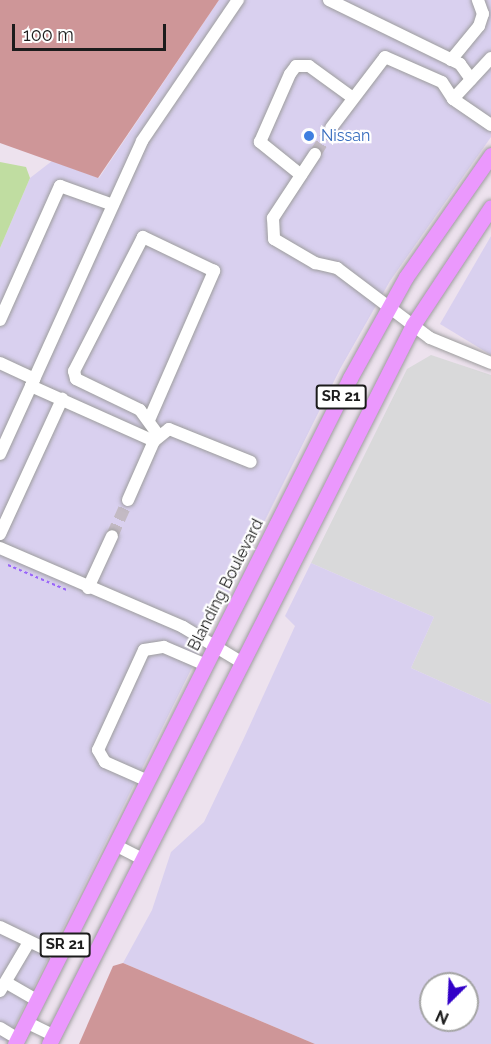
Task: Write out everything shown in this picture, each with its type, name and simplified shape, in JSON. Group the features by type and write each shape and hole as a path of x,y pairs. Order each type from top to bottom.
{"main road":[{"name":"Blanding Boulevard","path":"17,1041 389,306 491,155"},
{"name":"SR 21","path":"51,1040 413,325 491,207"}],"street":[{"path":"0,454 142,141 238,0"},
{"path":"329,0 451,60 471,79"},
{"path":"451,60 479,26 483,14 478,0"},
{"path":"331,128 385,57 442,82 453,99 491,125"},
{"path":"453,99 491,58"},
{"path":"300,175 260,142 290,74 296,66 309,66 352,98"},
{"path":"315,154 270,225 274,239 337,268 430,338 491,363"},
{"path":"0,320 60,186 113,205"},
{"path":"149,420 214,271 143,237 74,371 76,379 149,420 156,438"},
{"path":"0,363 62,399 156,438"},
{"path":"0,534 62,399"},
{"path":"128,500 156,438 169,429 182,430 251,462"},
{"path":"88,588 112,536"},
{"path":"0,548 88,588 183,627 214,649 241,662"},
{"path":"148,781 105,762 98,750 144,650 164,647 206,665"},
{"path":"115,845 142,859"},
{"path":"0,927 60,956"},
{"path":"31,943 3,987 37,1000"},
{"path":"26,1022 51,1040"},
{"path":"0,1028 17,1041"}],"shaded area":[{"path":"0,0 219,0 98,178 0,143"},
{"path":"219,0 491,0 491,137 390,281 340,369 7,1041 0,1040 0,248 30,178 52,161 99,178"},
{"path":"0,162 26,167 30,178 0,248"},
{"path":"491,236 491,355 440,324"},
{"path":"431,355 491,375 491,704 411,668 434,617 311,563 407,369"},
{"path":"311,563 434,617 411,668 491,704 491,1044 315,1044 123,963 152,910 171,852 204,822 295,626 285,616"},
{"path":"123,963 315,1044 79,1044 113,966"}],"tunnel":[{"path":"315,154 331,128"},
{"path":"112,536 128,500"}],"place":[{"name":"Nissan","path":"309,136"}]}
